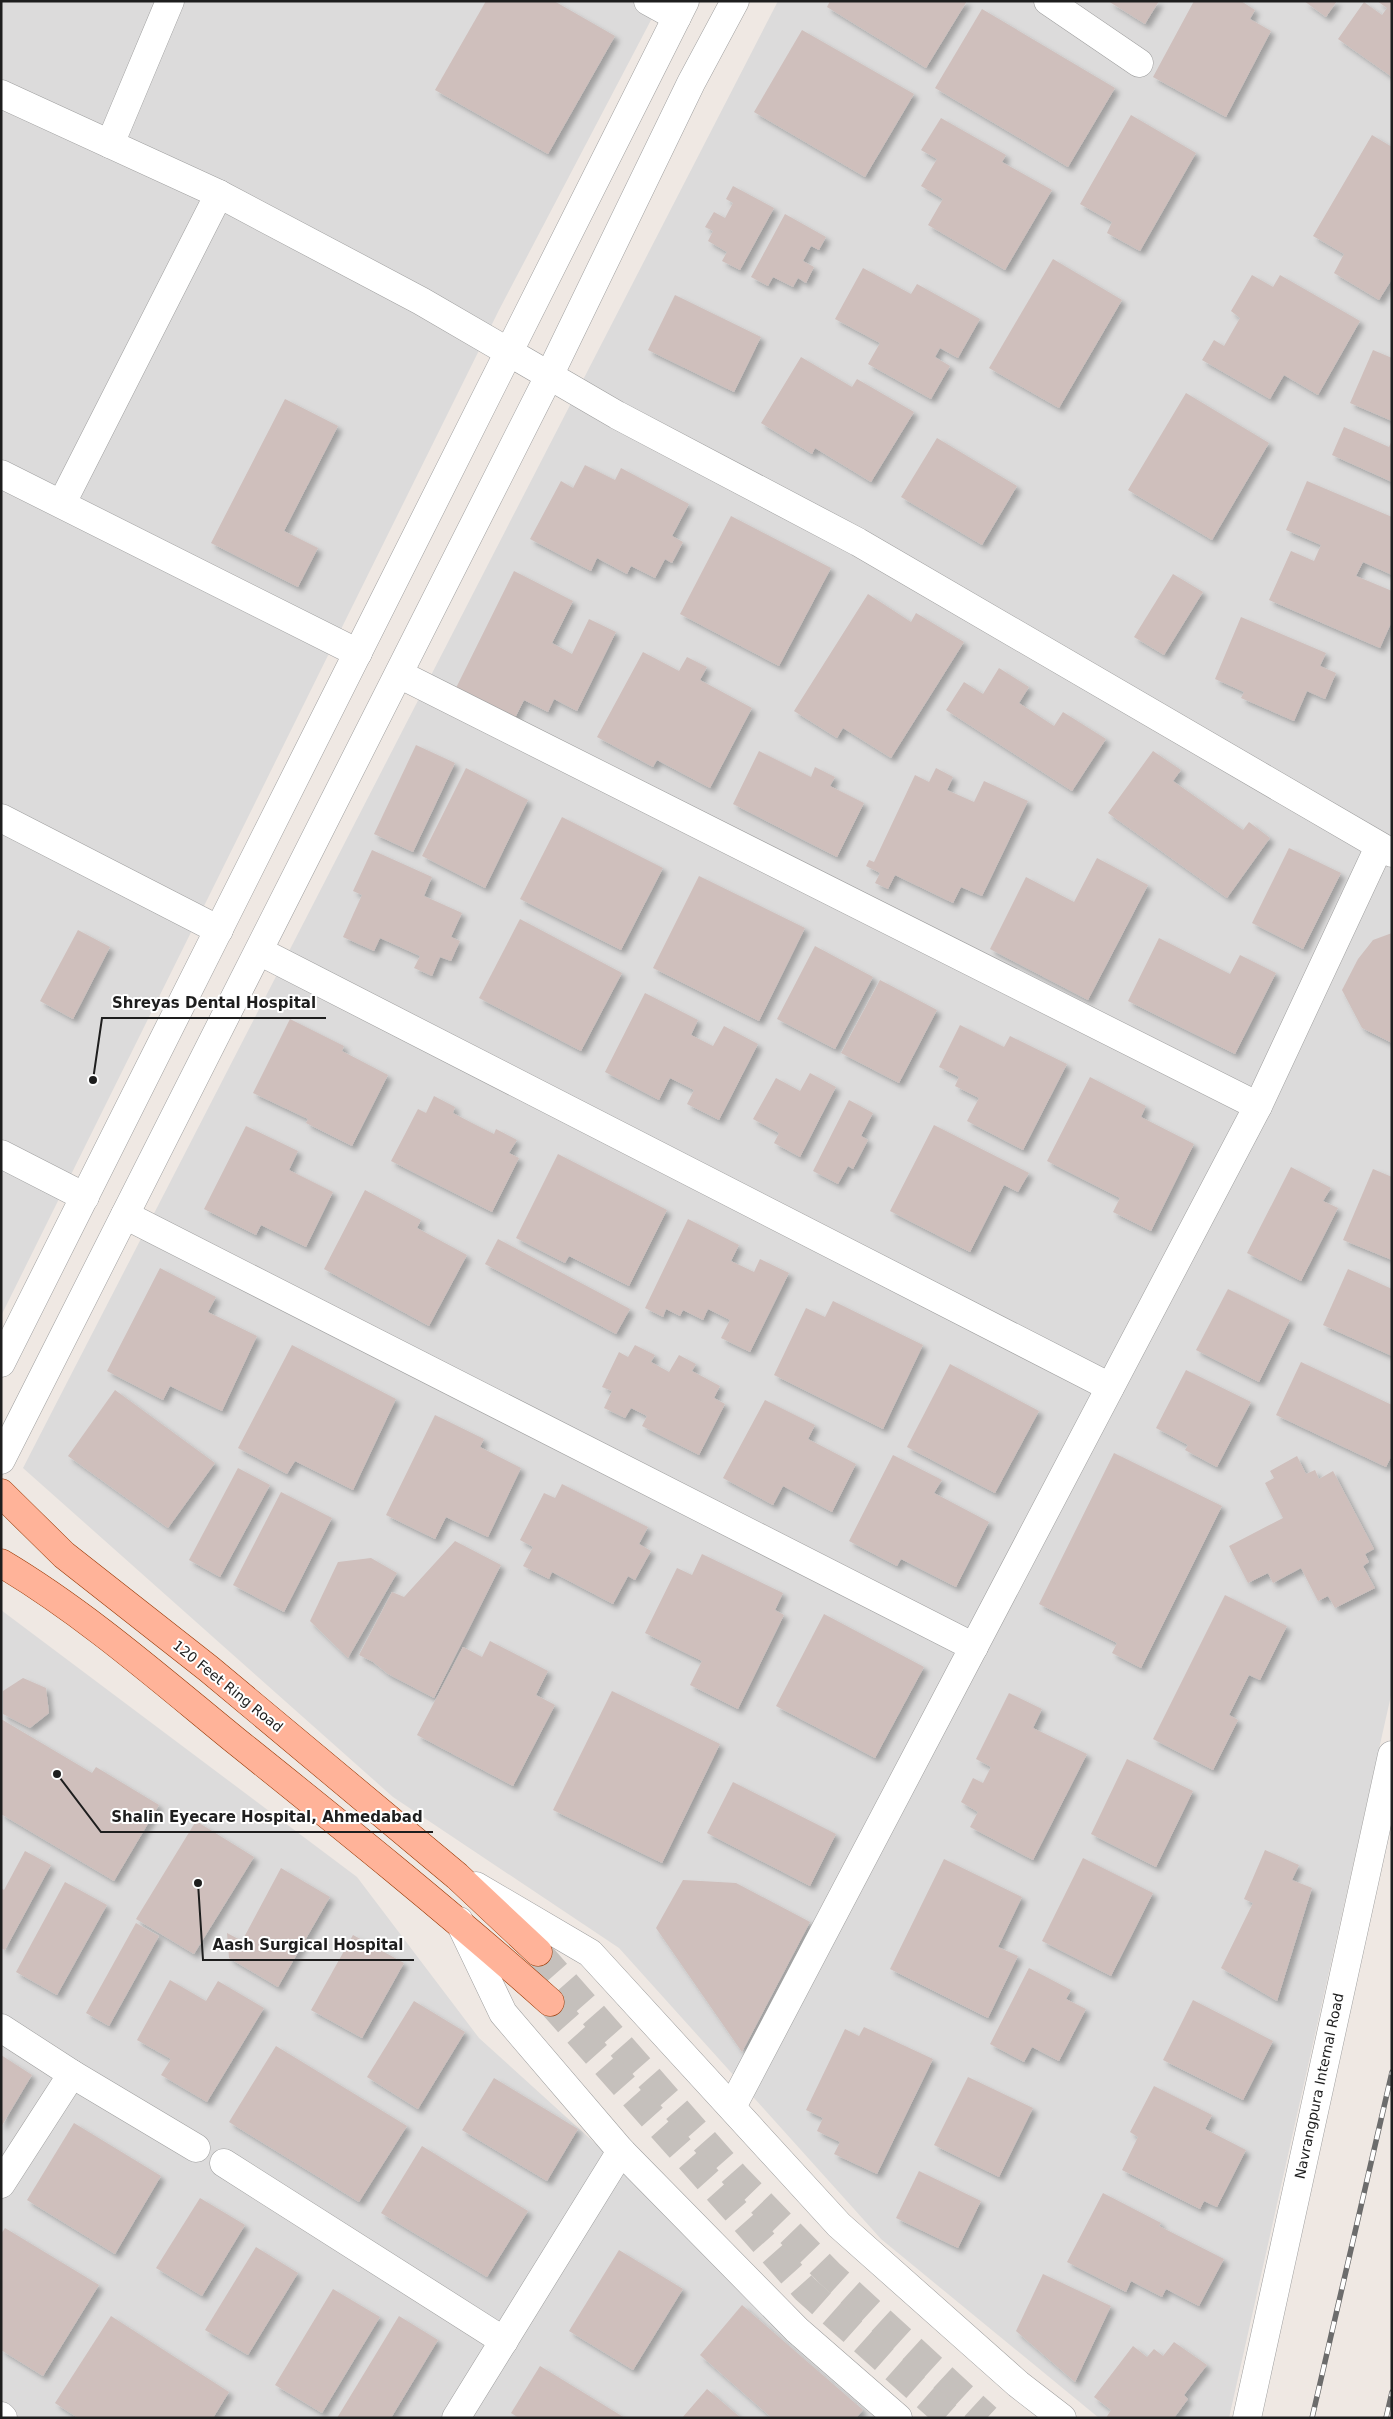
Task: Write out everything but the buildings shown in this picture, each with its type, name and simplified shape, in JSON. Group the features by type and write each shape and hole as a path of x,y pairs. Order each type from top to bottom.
{"main road":[{"name":"120 Feet Ring Road","path":"1,1493 64,1554 209,1669 457,1876 538,1952"},
{"path":"1,1563 44,1588 458,1920 550,2002"}],"street":[{"path":"110,144 170,1"},
{"path":"1,1364 681,9 648,1"},
{"path":"1,1460 549,376 691,83 735,1"},
{"path":"1048,1 1140,63"},
{"path":"1,94 218,194 421,301 616,415 858,542 1386,850 1258,1106 732,2107"},
{"path":"62,503 218,194"},
{"path":"1,474 358,653"},
{"path":"399,674 1258,1106"},
{"path":"1,818 219,930"},
{"path":"259,951 1110,1387"},
{"path":"1,1154 85,1197"},
{"path":"125,1215 974,1647"},
{"name":"Navrangpura Internal Road","path":"1247,2418 1392,1755"},
{"path":"457,1876 590,1953 840,2225 1018,2384 1062,2418"},
{"path":"458,1920 503,2012 621,2151 796,2330 898,2418"},
{"path":"1,2028 72,2074 196,2148"},
{"path":"1,2184 72,2074"},
{"path":"456,2418 621,2151"},
{"path":"224,2163 504,2341"}],"shaded area":[{"path":"1,1 661,1 499,310 1,1316"},
{"path":"778,1 1392,1 1392,1691 1229,2418 1099,2418 881,2239 619,1948 393,1797 23,1468"},
{"path":"1,1610 357,1877 479,2038 898,2418 1,2418"}],"tunnel":[{"path":"538,1952 736,2177 829,2273 987,2418"},
{"path":"550,2002 805,2289 950,2418"}],"railway":[{"path":"1312,2418 1392,2072"},
{"path":"1386,2418 1392,2392"}],"place":[{"name":"Shreyas Dental Hospital","path":"93,1080"},
{"name":"Shalin Eyecare Hospital, Ahmedabad","path":"57,1774"},
{"name":"Aash Surgical Hospital","path":"198,1883"}]}
